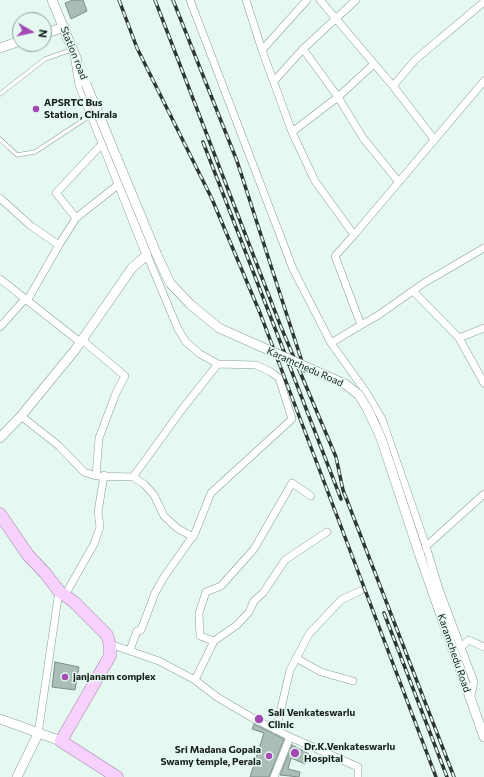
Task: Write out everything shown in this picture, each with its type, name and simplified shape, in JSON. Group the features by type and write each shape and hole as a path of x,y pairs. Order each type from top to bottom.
{"main road":[{"path":"0,514 28,555 62,593 74,602 107,635 110,644 110,656 61,742 117,777"}],"street":[{"name":"Station road","path":"52,0 86,84"},
{"path":"190,0 293,269 331,343 366,392 382,419 426,546 439,589 474,682 470,700"},
{"path":"246,0 262,50 292,132 315,181 354,235"},
{"path":"262,50 307,0"},
{"path":"320,0 393,86 434,139"},
{"path":"274,80 303,49 356,0"},
{"path":"393,86 416,59 484,2"},
{"path":"52,31 64,27"},
{"path":"0,48 12,44"},
{"path":"303,49 338,97 364,138 398,181"},
{"path":"74,52 79,79 91,114 178,329 186,342 200,354 218,364 256,365 271,372 279,378 292,420 212,493 192,537 164,577 155,593 141,630 136,631 130,650"},
{"path":"292,132 338,97 374,64"},
{"path":"361,325 335,256 484,81"},
{"name":"Karamchedu Road","path":"86,84 170,283 190,305 219,328 345,384 359,396 368,410 380,438 484,737"},
{"path":"76,218 56,193 103,143"},
{"path":"0,327 26,300 76,218 119,184"},
{"path":"0,198 31,226 59,246"},
{"path":"331,343 377,316 413,291 484,248"},
{"path":"0,438 21,416 81,341 132,268 147,255"},
{"path":"0,279 125,376 116,393 99,438 100,476 98,512 100,527 94,544 62,593 38,734 17,777"},
{"path":"413,291 459,338 482,375 484,383"},
{"path":"459,338 484,328"},
{"path":"133,477 183,408 218,364"},
{"path":"21,416 59,446 84,472 100,476 133,477 144,484 154,495 164,516 192,537"},
{"path":"214,641 200,636 199,613 206,592 221,586 254,549 292,483 311,496"},
{"path":"419,553 484,494"},
{"path":"195,680 214,641 237,625 249,612 254,602 263,593 285,560 327,532"},
{"path":"276,730 290,670 309,634 341,600 360,591"},
{"path":"461,647 469,640 484,647"},
{"path":"110,644 159,661 195,680 217,697 276,730 358,768 358,777"},
{"path":"296,658 321,672 354,681"},
{"path":"0,719 61,742"},
{"path":"274,777 290,737"}],"lane":[{"path":"0,94 45,59 74,52"},
{"path":"0,139 17,155 35,152 91,114"}],"building":[{"path":"73,0 83,0 87,11 71,19 65,3"},
{"name":"janjanam complex","path":"55,662 79,667 75,690 52,687"},
{"name":"Sri Madana Gopala Swamy temple, Perala","path":"254,724 284,739 269,777 250,777 264,733 252,729"},
{"path":"292,745 309,754 305,764 291,758 288,769 300,772 299,777 280,775"}],"railway":[{"path":"119,0 137,48 212,199 260,313 436,777"},
{"path":"155,0 281,327 336,457 343,490 454,777"},
{"path":"173,0 237,161 305,371"},
{"path":"203,142 341,499"},
{"path":"384,613 447,777"}],"place":[{"name":"APSRTC Bus Station , Chirala","path":"36,109"},
{"name":"janjanam complex","path":"65,677"},
{"name":"Sali Venkateswarlu Clinic","path":"259,719"},
{"name":"Dr.K.Venkateswarlu Hospital","path":"295,753"},
{"name":"Sri Madana Gopala Swamy temple, Perala","path":"269,756"}]}
